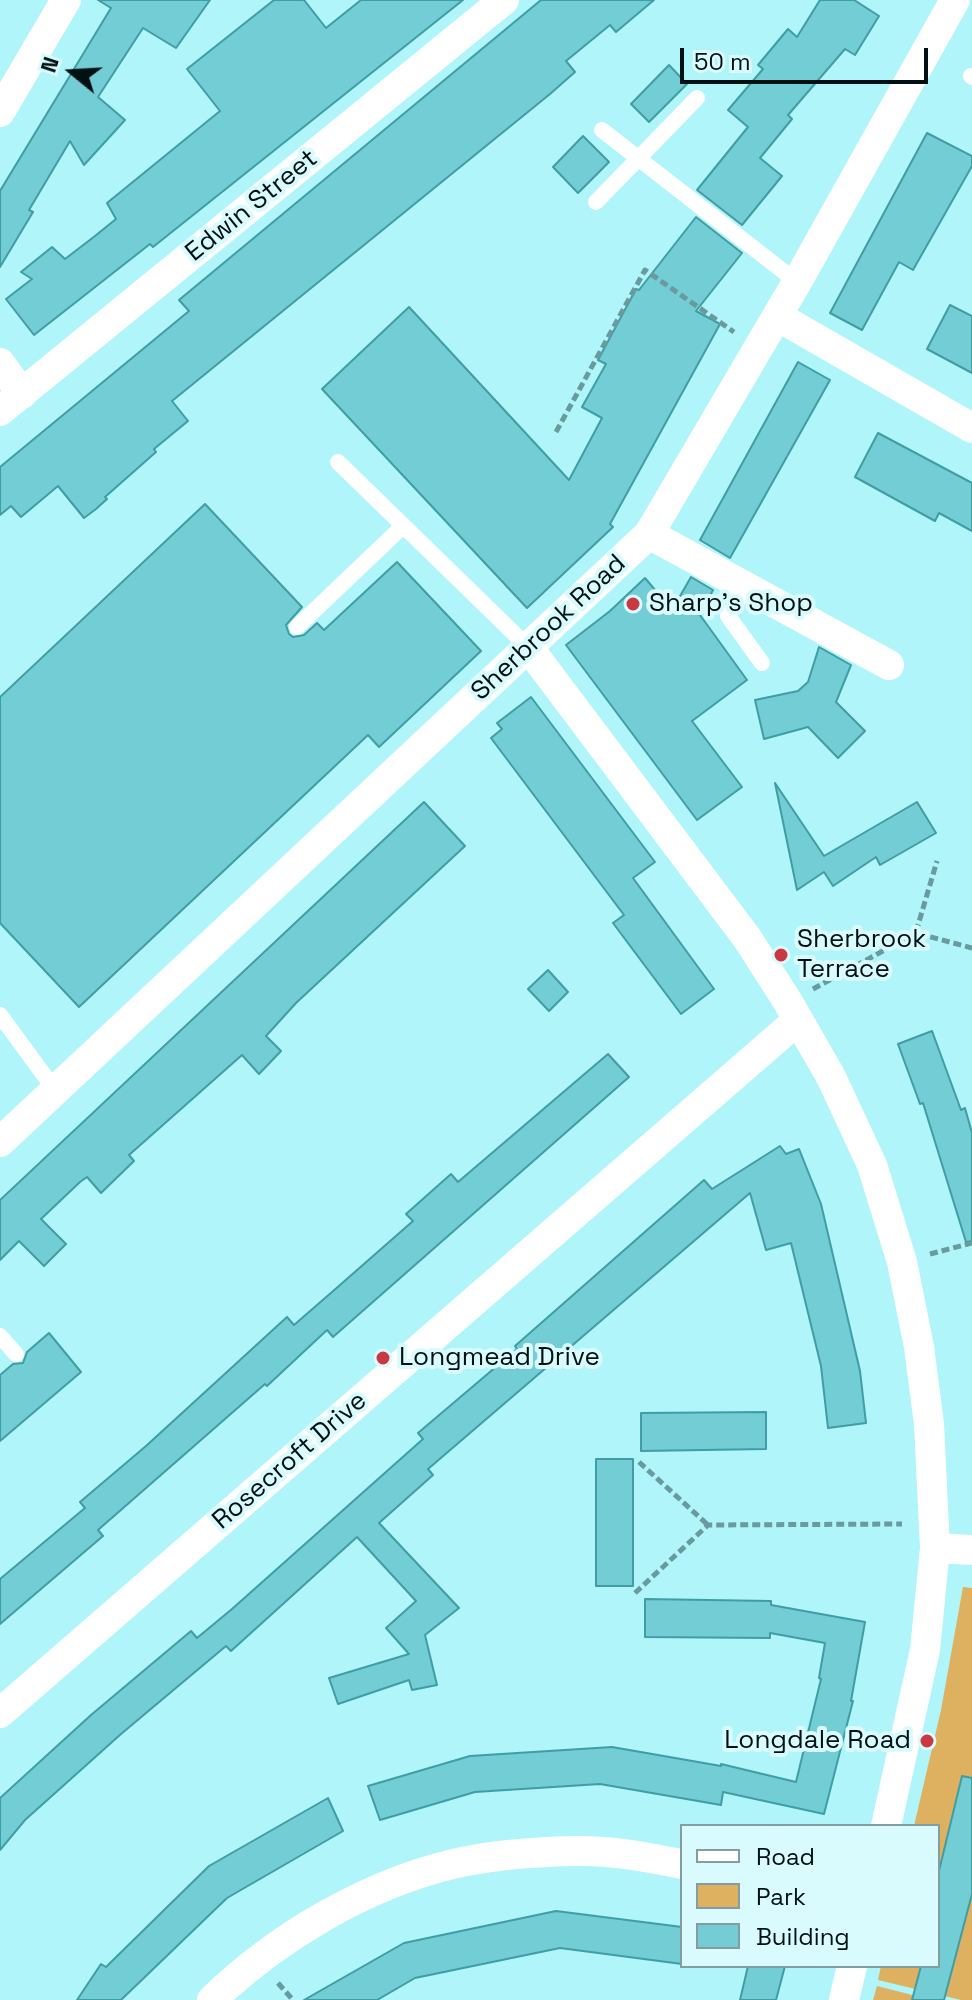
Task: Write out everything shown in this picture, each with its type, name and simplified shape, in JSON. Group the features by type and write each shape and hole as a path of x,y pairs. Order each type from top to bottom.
{"street":[{"path":"0,112 66,0"},
{"name":"Edwin Street","path":"11,402 504,0"},
{"name":"Sherbrook Road","path":"0,1142 649,534 797,282 955,0"},
{"path":"777,316 972,428"},
{"path":"0,363 11,402"},
{"path":"649,534 889,665"},
{"path":"528,647 747,938 793,1011 831,1077 872,1165 902,1262 919,1347 929,1424 935,1536 925,1650 886,1824"},
{"name":"Rosecroft Drive","path":"0,1713 793,1011"},
{"path":"935,1536 972,1550"},
{"path":"212,2000 257,1958 296,1932 400,1882 453,1864 575,1851 632,1855 680,1864"},
{"path":"844,2000 852,1968"}],"lane":[{"path":"596,202 697,98"},
{"path":"602,130 797,282"},
{"path":"338,462 528,647"},
{"path":"297,627 402,527"},
{"path":"746,587 728,616 762,663"},
{"path":"0,1015 55,1090"},
{"path":"0,1336 16,1354"}],"path":[{"path":"556,432 645,270 758,349"},
{"path":"793,1011 916,933 937,861"},
{"path":"916,933 972,948"},
{"path":"902,1262 972,1243"},
{"path":"639,1462 708,1525 935,1536"},
{"path":"635,1593 708,1525"}],"green space":[{"path":"963,1587 972,1588 972,2000 878,1980 881,1968 940,1968 940,1824 914,1824 941,1710"},
{"path":"877,1986 932,2000 873,2000"}],"building":[{"path":"98,0 210,0 176,48 143,28 98,97 125,120 84,165 70,141 0,267 0,191 111,8"},
{"path":"274,0 304,0 326,28 361,0 463,0 153,247 150,244 34,335 6,299 32,279 21,272 52,247 65,259 95,236 116,219 107,203 220,111 187,69"},
{"path":"541,0 654,0 616,32 610,25 566,61 575,72 550,94 172,401 188,421 154,449 156,452 105,497 107,499 96,509 84,518 58,486 21,517 11,506 0,515 0,467 189,311 179,300"},
{"path":"820,0 854,0 879,16 855,55 845,49 788,115 792,119 760,158 782,176 742,225 697,190 748,127 728,110 763,69 758,65 788,29 797,37"},
{"path":"669,65 687,84 649,122 631,104"},
{"path":"927,133 972,156 972,166 913,270 899,262 862,330 830,313"},
{"path":"583,136 609,162 578,193 553,167"},
{"path":"696,217 742,253 696,311 720,324 610,524 613,527 527,608 322,389 409,307 569,480 602,418 582,407 606,364 598,360 636,289 639,290"},
{"path":"950,305 972,316 972,373 927,349"},
{"path":"798,362 830,380 730,558 700,540"},
{"path":"878,433 972,483 972,531 939,513 935,521 855,477"},
{"path":"205,504 302,607 286,625 293,637 304,635 317,623 324,630 397,562 481,651 379,747 368,735 79,1007 0,923 0,697"},
{"path":"691,577 713,590 700,615 747,680 692,721 742,787 697,820 566,645 610,611 645,578 672,610"},
{"path":"819,647 851,665 836,702 865,731 838,758 808,727 764,739 755,700 798,691 808,682"},
{"path":"531,697 655,862 633,878 714,989 681,1014 613,923 624,915 491,738 502,729 497,723"},
{"path":"775,783 824,856 917,802 936,833 880,865 876,857 833,886 824,872 797,890"},
{"path":"424,802 465,846 296,1003 266,1036 281,1051 259,1074 242,1055 129,1155 134,1161 101,1193 87,1177 80,1182 41,1219 66,1244 44,1266 19,1241 0,1260 0,1200"},
{"path":"548,970 568,992 549,1011 528,989"},
{"path":"932,1031 961,1110 965,1108 972,1133 972,1241 966,1242 923,1103 920,1104 898,1044"},
{"path":"608,1054 629,1077 333,1337 327,1330 267,1386 265,1384 98,1530 103,1536 0,1624 0,1579 85,1508 80,1502 287,1317 294,1325 413,1221 406,1214 451,1174 458,1182"},
{"path":"780,1146 786,1154 799,1149 821,1204 860,1371 866,1423 828,1428 821,1366 791,1243 766,1250 750,1193 428,1469 433,1475 379,1523 459,1608 425,1635 437,1685 412,1690 409,1680 338,1704 329,1678 409,1654 386,1628 416,1601 357,1537 231,1651 226,1646 121,1734 25,1820 0,1850 0,1798 91,1715 191,1631 197,1638 232,1609 423,1439 418,1433 517,1349 515,1346 704,1180 712,1189"},
{"path":"49,1333 81,1372 0,1441 0,1375 13,1364 23,1363 27,1352"},
{"path":"766,1412 766,1449 641,1451 641,1413"},
{"path":"596,1459 633,1459 633,1586 596,1586"},
{"path":"645,1599 771,1601 771,1605 865,1622 853,1701 824,1814 723,1792 721,1805 600,1784 475,1792 380,1820 368,1786 470,1756 612,1747 721,1764 796,1782 821,1679 825,1643 770,1633 770,1638 645,1637"},
{"path":"962,1776 972,1778 972,1894 944,2000 912,2000 920,1968 940,1968 940,1867"},
{"path":"328,1798 343,1831 227,1898 121,2000 77,2000 101,1964 106,1967 209,1866"},
{"path":"556,1911 680,1927 680,1964 560,1948 415,1978 377,2000 304,2000 404,1943"},
{"path":"748,1968 784,1968 776,2000 740,2000"}],"place":[{"name":"Sharp's Shop","path":"633,604"},
{"name":"Sherbrook Terrace","path":"781,955"},
{"name":"Longmead Drive","path":"383,1358"},
{"name":"Longdale Road","path":"927,1741"}]}
